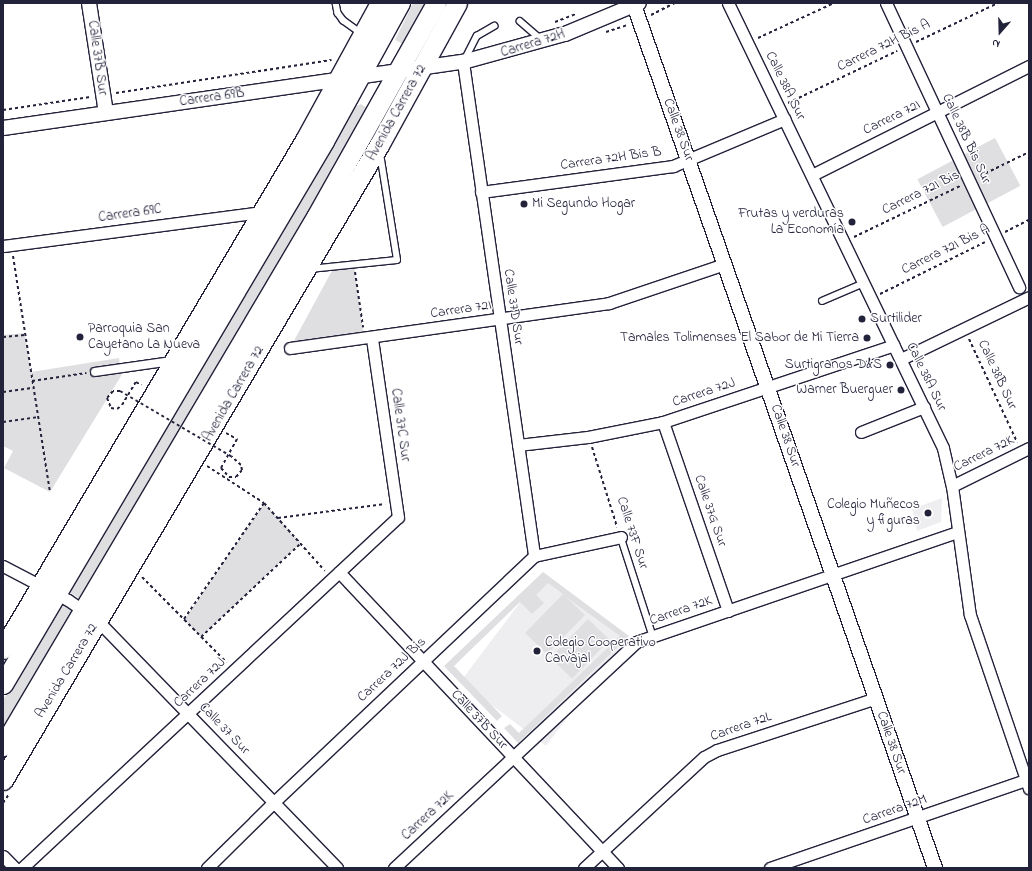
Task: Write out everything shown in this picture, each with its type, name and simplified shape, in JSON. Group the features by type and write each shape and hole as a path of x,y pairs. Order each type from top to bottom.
{"highway":[{"path":"3,684 94,493 339,80 380,3"},
{"path":"3,649 48,590 132,468 360,77 400,3"},
{"name":"Avenida Carrera 72","path":"3,780 175,457 399,72 436,3"},
{"name":"Avenida Carrera 72","path":"3,746 90,615 131,566 196,459 379,145 457,3"},
{"path":"175,457 216,424"},
{"path":"94,493 132,468"}],"street":[{"name":"Calle 37B Sur","path":"89,3 106,113"},
{"name":"Calle 38A Sur","path":"728,3 872,298 943,448 952,486 966,593 976,638 1028,782"},
{"name":"Calle 38B Bis Sur","path":"886,3 1019,287"},
{"name":"Carrera 72H","path":"422,68 463,62 544,42 586,27 635,4"},
{"name":"Calle 38 Sur","path":"635,4 935,868"},
{"name":"Calle 37D Sur","path":"463,62 534,556"},
{"name":"Carrera 72I","path":"812,175 1029,66"},
{"name":"Carrera 69B","path":"3,128 422,68"},
{"name":"Carrera 72H Bis B","path":"481,192 673,166 690,161 785,119"},
{"name":"Carrera 69C","path":"7,246 261,212"},
{"name":"Carrera 72I","path":"290,348 500,319 609,302 725,264"},
{"path":"901,359 1029,297"},
{"name":"Calle 37C Sur","path":"368,338 398,518"},
{"name":"Carrera 72J","path":"518,445 588,438 663,422 894,345"},
{"path":"95,372 173,360"},
{"path":"861,432 924,407"},
{"name":"Calle 37G Sur","path":"663,422 728,611"},
{"name":"Carrera 72K","path":"952,486 1026,450"},
{"name":"Carrera 72J","path":"22,868 398,518"},
{"name":"Carrera 72K","path":"394,868 636,642 958,532"},
{"path":"534,556 621,537"},
{"name":"Carrera 72J Bis","path":"208,868 274,802 534,556"},
{"name":"Calle 37 Sur","path":"3,566 90,615 189,714 337,868"},
{"name":"Calle 37B Sur","path":"336,576 423,661 618,868"},
{"name":"Carrera 72L","path":"584,868 704,757 717,750 876,698"},
{"name":"Carrera 72M","path":"770,868 1028,782"},
{"path":"3,856 14,868"}],"lane":[{"path":"336,3 338,13 343,20 364,34"},
{"path":"520,21 544,42"},
{"path":"463,62 469,47 477,36 494,26"},
{"path":"305,270 397,260 379,145"},
{"path":"822,301 864,283"},
{"name":"Calle 73F Sur","path":"621,537 653,636"}],"path":[{"path":"748,43 834,3"},
{"name":"Carrera 72H Bis A","path":"779,107 998,3"},
{"path":"3,110 335,60"},
{"name":"Carrera 72I Bis","path":"844,242 1029,152"},
{"name":"Carrera 72I Bis A","path":"872,298 1029,220"},
{"path":"7,246 25,335 32,388 50,492"},
{"path":"354,265 368,338"},
{"name":"Calle 38B Sur","path":"964,328 1026,450"},
{"path":"3,337 25,335"},
{"path":"32,380 95,372"},
{"path":"136,382 128,395 125,399 122,406 117,409 111,408 107,404 107,398 113,391 126,394 131,398 218,448 224,452 231,456 237,460 242,470 236,477 229,477 221,468 222,463 226,457 230,450 237,439"},
{"path":"3,392 32,388"},
{"path":"3,401 3,411"},
{"path":"3,422 38,416"},
{"name":"Calle 73F Sur","path":"588,438 621,537"},
{"path":"196,459 264,503 336,576"},
{"path":"184,620 264,503"},
{"path":"278,518 396,503"},
{"path":"201,637 301,542"},
{"path":"131,566 234,671"}],"shaded area":[{"path":"413,3 426,3 405,45 395,40"},
{"path":"361,104 367,108 315,211 83,601 68,591 351,109"},
{"path":"995,138 1020,186 943,227 917,179"},
{"path":"354,265 364,339 290,348 334,267"},
{"path":"25,333 31,372 119,358 121,376 50,492 4,468 13,451 3,446 3,335"},
{"name":"Colegio Muñecos y figuras","path":"942,498 941,522 917,531 912,509"},
{"path":"264,503 301,543 201,637 184,620"},
{"name":"Colegio Cooperativo Carvajal","path":"543,572 628,636 546,746 461,681"},
{"path":"543,572 629,636 518,743 504,728 510,724 519,733 620,636 566,597 585,615 547,654 525,633 563,594 548,583 536,595 544,603 532,614 520,602 454,666 502,716 497,721 444,666"},
{"path":"60,603 76,613 3,738 3,700"},
{"path":"588,619 610,640 572,679 550,658"}],"place":[{"name":"Mi Segundo Hogar","path":"524,204"},
{"name":"Frutas y verduras La Economía","path":"852,222"},
{"name":"Surtilider","path":"862,319"},
{"name":"Parroquia San Cayetano La Nueva","path":"80,337"},
{"name":"Tamales Tolimenses El Sabor de Mi Tierra","path":"867,338"},
{"name":"Surtigranos D&S","path":"890,365"},
{"name":"Warner Buerguer","path":"901,390"},
{"name":"Colegio Muñecos y figuras","path":"928,513"},
{"name":"Colegio Cooperativo Carvajal","path":"537,651"}]}
